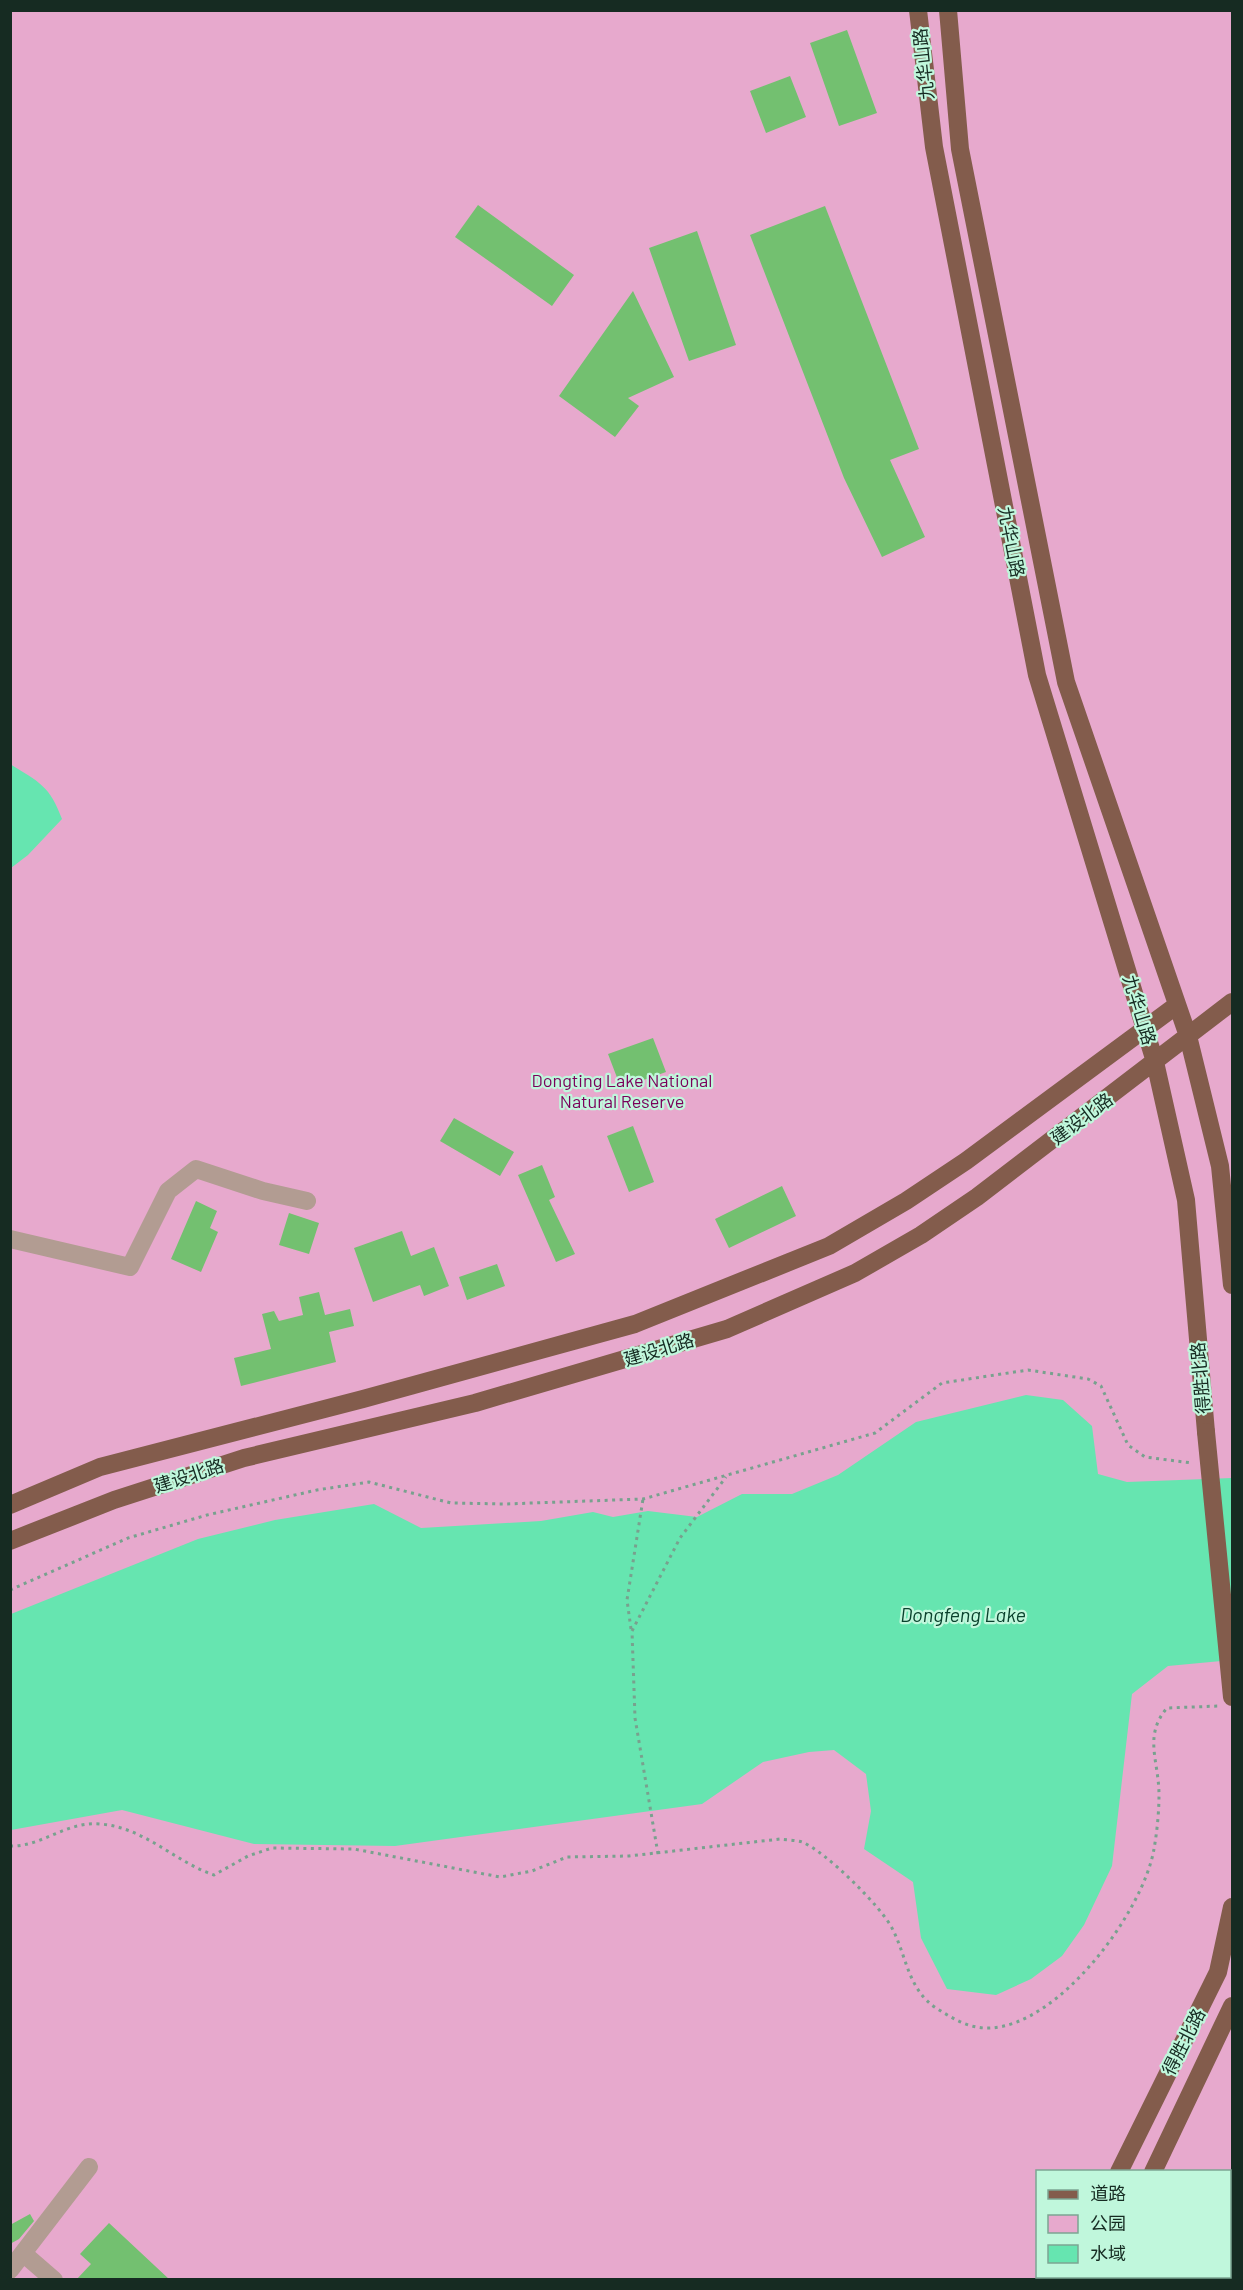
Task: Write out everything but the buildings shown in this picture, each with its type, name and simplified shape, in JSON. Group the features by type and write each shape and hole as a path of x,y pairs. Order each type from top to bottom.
{"main road":[{"name":"九华山路","path":"918,10 934,147 1037,675 1155,1062"},
{"name":"九华山路","path":"948,10 960,149 1066,682 1188,1036"},
{"name":"建设北路","path":"10,1541 114,1500 244,1458 475,1403 727,1329 855,1273 921,1235 977,1197 1233,1002"},
{"path":"10,1505 100,1467 363,1399 634,1324 829,1246 906,1202 966,1161 1177,1005"},
{"path":"1188,1036 1220,1166 1233,1285"},
{"name":"得胜北路","path":"1155,1062 1186,1200 1227,1701"},
{"name":"得胜北路","path":"1120,2170 1218,1972 1233,1907"},
{"name":"得胜北路","path":"1154,2170 1233,2006"}],"street":[{"path":"10,1239 130,1267 168,1191 196,1170 263,1191 307,1201"},
{"path":"10,2270 89,2167"},
{"path":"24,2254 54,2280"}],"path":[{"path":"10,1590 128,1538 229,1510 317,1490 369,1482 451,1503 505,1504 643,1500 875,1433 942,1383 1028,1370 1088,1379 1101,1386 1128,1445 1145,1457 1186,1464 1197,1462"},
{"path":"632,1631 680,1538 708,1498 727,1476"},
{"path":"643,1500 627,1600 632,1631 635,1718 658,1854"},
{"path":"10,1846 38,1840 73,1825 101,1824 142,1836 195,1869 214,1875 248,1856 272,1848 354,1848 500,1877 532,1871 567,1857 658,1854 695,1847 780,1839 802,1842 824,1857 881,1909 894,1930 908,1975 923,1999 962,2023 992,2028 1023,2018 1049,2006 1077,1982 1128,1914 1154,1850 1159,1795 1153,1738 1156,1721 1167,1708 1227,1701"}],"green space":[{"name":"Dongting Lake National Natural Reserve","path":"11,11 1232,11 1232,2279 11,2280"}],"water":[{"path":"10,764 48,792 62,819 28,855 11,868"},
{"name":"Dongfeng Lake","path":"1026,1395 1063,1400 1092,1426 1098,1474 1127,1482 1232,1478 1232,1660 1168,1666 1132,1694 1112,1866 1084,1925 1062,1956 1031,1979 996,1995 947,1989 921,1938 913,1882 864,1849 871,1811 866,1774 834,1750 809,1752 763,1762 702,1804 395,1846 254,1844 122,1810 11,1830 11,1614 198,1539 275,1520 374,1504 421,1528 541,1521 593,1512 613,1517 648,1511 697,1517 742,1494 792,1494 838,1475 916,1422"}]}
